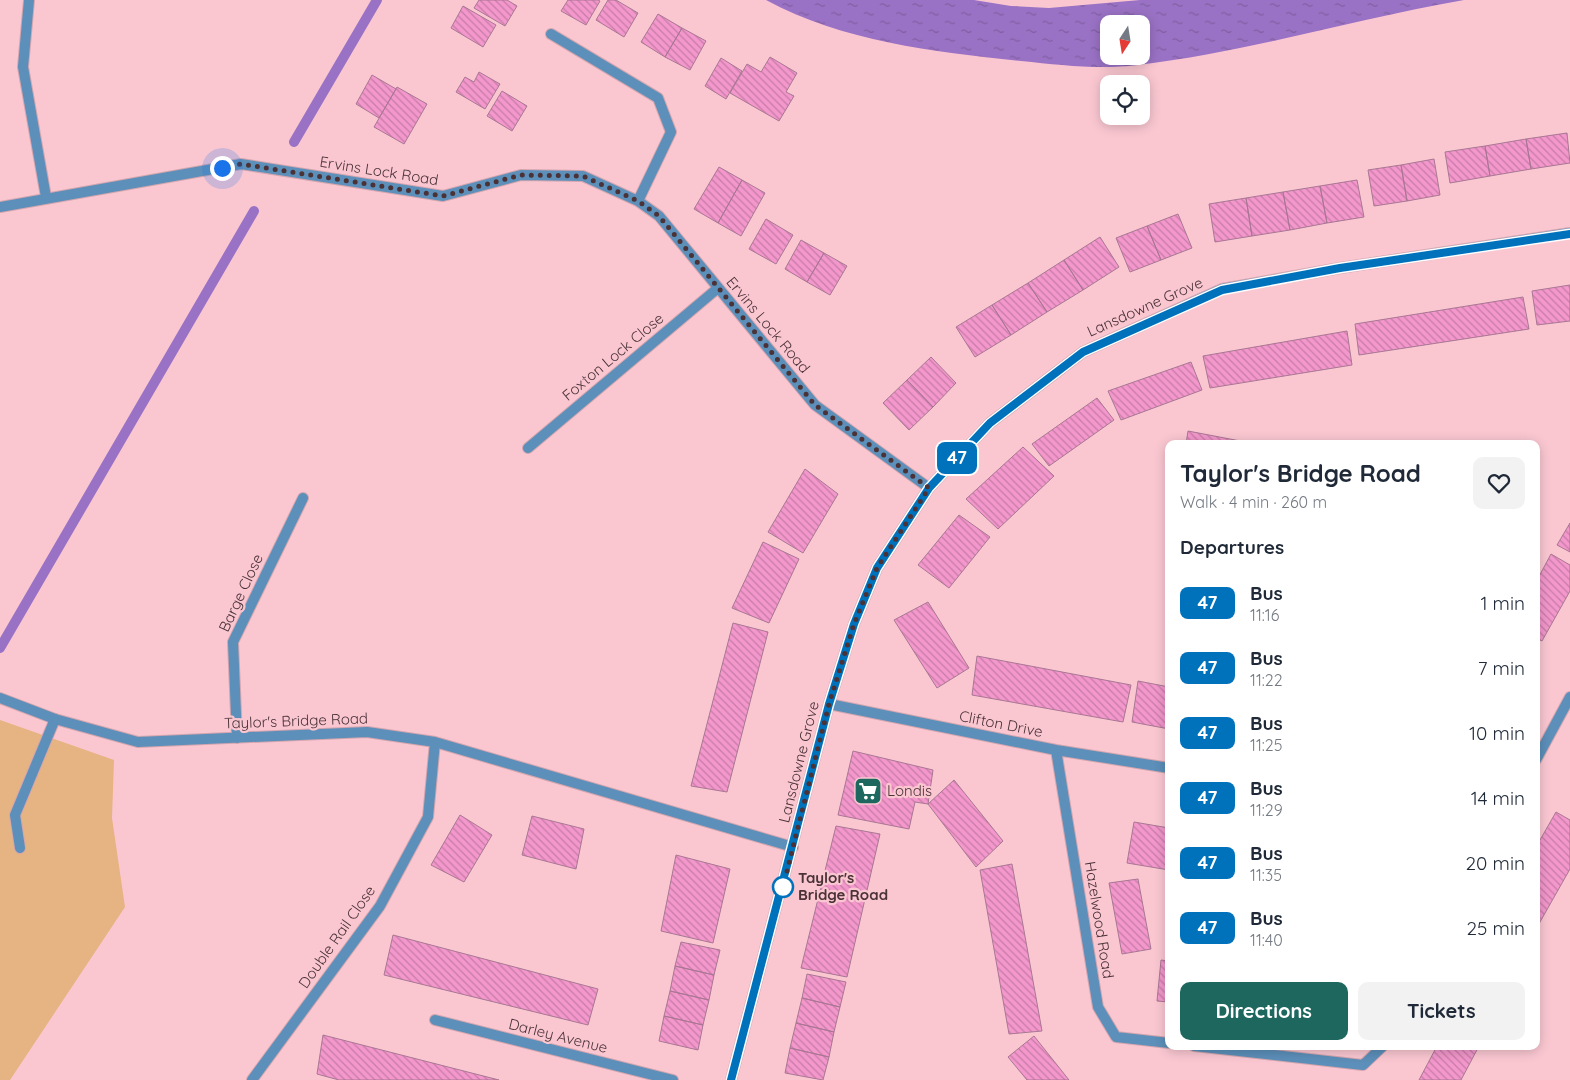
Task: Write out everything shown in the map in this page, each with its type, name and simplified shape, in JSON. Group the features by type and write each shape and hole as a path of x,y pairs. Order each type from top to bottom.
{"street":[{"path":"29,0 22,67 46,197"},
{"path":"551,34 658,98 671,132 638,201"},
{"name":"Ervins Lock Road","path":"0,207 46,197 241,164 443,196 521,175 583,176 638,201 659,216 815,405 929,488"},
{"name":"Lansdowne Grove","path":"731,1080 829,704 854,624 877,568 929,488 990,423 1083,352 1222,290 1340,268 1570,234"},
{"name":"Foxton Lock Close","path":"528,448 718,288"},
{"name":"Barge Close","path":"237,738 233,642 303,498"},
{"name":"Taylor's Bridge Road","path":"0,698 55,719 138,742 368,732 435,742 793,848"},
{"path":"1540,753 1570,698"},
{"name":"Clifton Drive","path":"829,704 1056,750 1165,767"},
{"path":"20,848 15,815 55,719"},
{"name":"Double Rail Close","path":"252,1080 380,906 428,817 435,742"},
{"name":"Hazelwood Road","path":"1056,750 1098,1007 1116,1038 1165,1043"},
{"name":"Darley Avenue","path":"436,1020 673,1080"},
{"path":"1230,1050 1363,1065 1379,1050"}],"shaded area":[{"path":"0,720 114,760 112,818 125,907 10,1080 0,1080"}],"water":[{"path":"766,0 974,0 1011,6 1049,8 1140,0 1464,0 1383,16 1261,44 1150,63 1150,15 1100,15 1100,65 1138,65 1109,67 1051,64 956,54 891,43 827,26"}],"building":[{"path":"479,0 507,0 517,6 505,26 474,8"},
{"path":"568,0 600,1 586,25 561,11"},
{"path":"608,0 616,0 638,13 624,37 596,20"},
{"path":"463,6 496,25 483,47 451,28"},
{"path":"658,14 682,28 665,57 641,42"},
{"path":"682,28 706,41 690,70 665,57"},
{"path":"770,57 797,73 786,92 794,96 779,121 730,93 747,64 761,72"},
{"path":"721,58 742,71 726,99 705,86"},
{"path":"479,72 500,84 485,109 456,92 465,77 474,82"},
{"path":"372,75 396,89 379,118 356,104"},
{"path":"397,87 427,104 404,144 374,127"},
{"path":"502,91 527,106 512,131 487,116"},
{"path":"1567,133 1570,163 1531,169 1526,139"},
{"path":"1526,139 1531,169 1490,176 1485,146"},
{"path":"1485,146 1490,176 1450,183 1445,152"},
{"path":"1434,159 1440,195 1407,201 1401,165"},
{"path":"1401,165 1407,201 1374,206 1368,170"},
{"path":"719,167 742,180 718,223 694,209"},
{"path":"742,180 765,193 741,236 718,223"},
{"path":"1357,180 1364,217 1327,223 1320,186"},
{"path":"1320,186 1327,223 1290,230 1283,192"},
{"path":"1283,192 1290,230 1252,236 1246,198"},
{"path":"1246,198 1252,236 1215,242 1209,204"},
{"path":"1178,214 1192,248 1161,260 1147,226"},
{"path":"766,219 793,235 776,264 749,249"},
{"path":"1147,226 1161,260 1130,272 1116,238"},
{"path":"1100,237 1119,267 1083,290 1064,260"},
{"path":"801,240 824,253 807,282 785,269"},
{"path":"824,253 847,266 830,295 807,282"},
{"path":"1064,260 1083,290 1047,312 1028,283"},
{"path":"1028,283 1047,312 1011,335 992,305"},
{"path":"1570,285 1570,321 1537,325 1532,291"},
{"path":"1523,297 1529,329 1359,355 1355,324"},
{"path":"992,305 1011,335 975,357 956,327"},
{"path":"1347,331 1352,365 1210,388 1203,356"},
{"path":"931,357 956,383 933,407 907,380"},
{"path":"1191,362 1202,390 1121,420 1108,391"},
{"path":"907,380 933,407 909,430 883,403"},
{"path":"1097,398 1114,420 1049,466 1032,444"},
{"path":"1188,431 1235,440 1187,440"},
{"path":"1023,447 1054,476 998,529 966,499"},
{"path":"805,469 838,494 803,553 768,532"},
{"path":"959,515 990,537 949,588 918,565"},
{"path":"1570,523 1570,552 1557,545"},
{"path":"763,542 799,559 769,623 732,608"},
{"path":"1551,554 1570,565 1570,591 1542,641 1540,640 1540,575"},
{"path":"928,602 969,668 937,688 894,620"},
{"path":"733,623 768,632 727,792 691,786"},
{"path":"977,656 1131,685 1123,722 972,695"},
{"path":"1138,681 1165,686 1165,728 1132,722"},
{"path":"853,751 933,770 928,804 915,802 909,829 838,815"},
{"path":"954,780 1003,841 976,867 928,804"},
{"path":"1556,812 1570,820 1570,869 1540,922 1540,840"},
{"path":"460,815 492,835 464,882 431,865"},
{"path":"532,816 584,829 576,869 522,855"},
{"path":"1134,822 1165,827 1165,869 1127,863"},
{"path":"836,826 880,834 847,977 801,968"},
{"path":"676,855 730,869 713,943 661,931"},
{"path":"1012,864 1042,1031 1009,1034 980,870"},
{"path":"1138,879 1151,949 1122,954 1109,883"},
{"path":"393,935 598,989 588,1025 384,975"},
{"path":"681,942 720,950 714,975 675,966"},
{"path":"1161,960 1165,960 1165,1002 1157,1001"},
{"path":"675,966 714,975 709,1000 670,991"},
{"path":"807,974 846,982 840,1007 802,998"},
{"path":"670,991 709,1000 703,1025 664,1016"},
{"path":"802,998 840,1007 834,1032 796,1023"},
{"path":"664,1016 703,1025 698,1050 659,1041"},
{"path":"796,1023 834,1032 829,1057 790,1048"},
{"path":"323,1035 499,1080 339,1080 317,1074"},
{"path":"1034,1036 1069,1080 1027,1080 1008,1057"},
{"path":"790,1048 829,1057 823,1080 785,1073"},
{"path":"1435,1050 1477,1050 1461,1080 1419,1080"}],"waterway":[{"path":"294,142 377,0"},
{"path":"0,648 254,211"}],"bus line":[{"name":"47","path":"731,1080 829,704 854,624 877,568 929,488 990,423 1083,352 1222,290 1340,268 1570,234"}],"place":[{"name":"Londis","path":"868,791"},
{"name":"Taylor's Bridge Road","path":"783,887"}],"route":[{"path":"222,168 241,164 443,196 521,175 583,176 624,194 638,201 659,216 815,405 929,488 877,568 854,624 829,704 783,887"}]}
